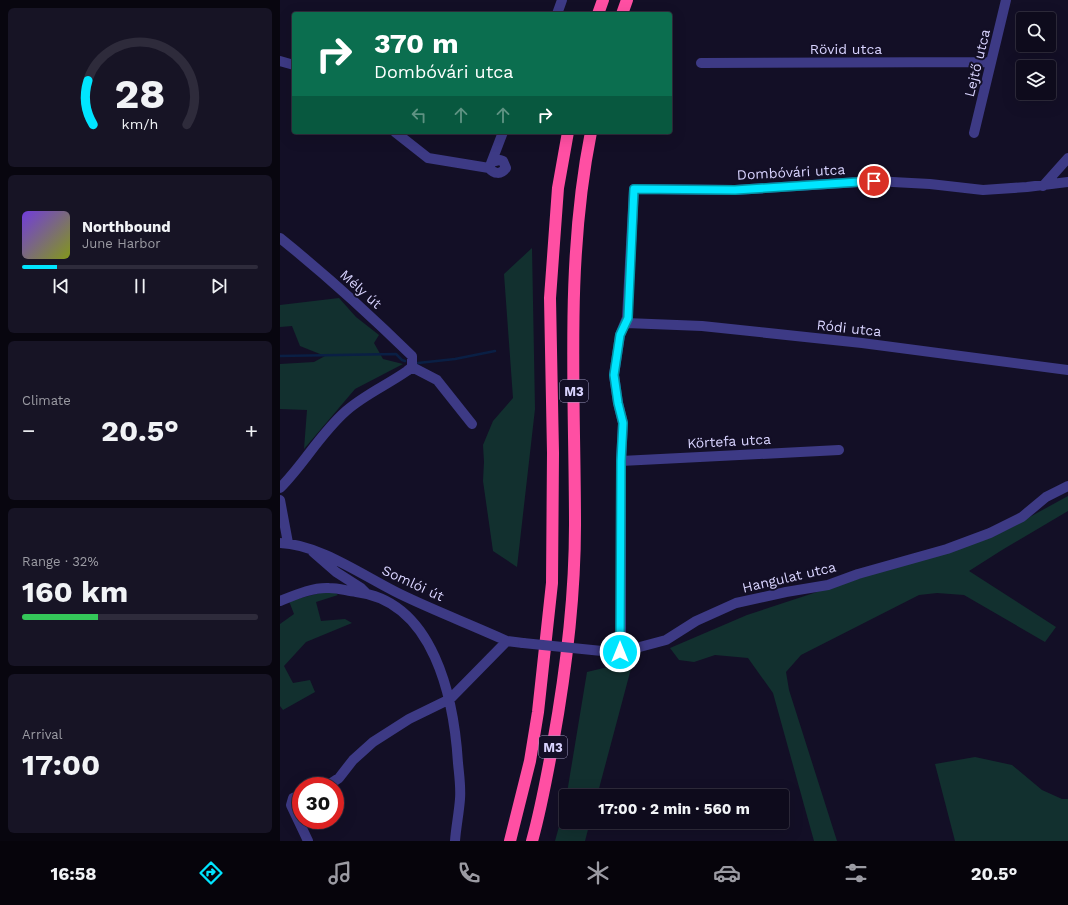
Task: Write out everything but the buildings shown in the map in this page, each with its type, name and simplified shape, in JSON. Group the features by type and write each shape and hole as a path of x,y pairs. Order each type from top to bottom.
{"highway":[{"path":"599,12 603,0"},
{"path":"623,12 627,0"},
{"name":"M3","path":"510,841 530,761 538,712 551,591 553,453 550,298 558,195 568,134"},
{"name":"M3","path":"532,841 549,767 568,652 573,592 575,528 574,283 578,223 591,134"}],"street":[{"path":"557,12 562,0"},
{"name":"Lejtő utca","path":"974,133 1006,0"},
{"path":"280,61 292,64"},
{"name":"Rövid utca","path":"701,63 991,62"},
{"path":"398,134 428,158 490,165 502,134"},
{"path":"1043,186 1068,158"},
{"name":"Dombóvári utca","path":"626,323 628,318 634,189 735,190 874,181 930,184 983,190 1043,186 1068,182"},
{"name":"Mély út","path":"280,238 323,273 376,320 412,356 412,367"},
{"path":"620,652 621,461 623,423 618,403 614,375 620,335 626,323"},
{"name":"Ródi utca","path":"626,323 702,326 801,336 1068,370"},
{"path":"280,488 291,477 332,425 346,411 412,367 437,380 472,424"},
{"name":"Körtefa utca","path":"621,461 839,450"},
{"name":"Hangulat utca","path":"507,642 620,652 666,640 696,621 736,603 828,585 858,574 947,549 990,533 1022,517 1046,497 1068,486"},
{"path":"280,500 284,543"},
{"name":"Somlói út","path":"284,543 309,548 325,554 413,600 507,642"},
{"name":"Somlói út","path":"309,548 327,565 362,588 366,593"},
{"name":"Somlói út","path":"280,601 318,588 330,588 366,593 396,607 421,634 437,660 450,698 457,749 461,798 455,841"},
{"path":"340,777 352,760 373,742 409,719 450,698 507,642"},
{"path":"302,829 308,841"}],"green space":[{"path":"532,248 535,409 517,567 493,551 483,481 483,445 493,421 513,398 504,274"},
{"path":"339,298 356,317 379,335 374,343 383,359 403,364 355,389 304,449 307,410 280,409 280,364 314,362 325,356 300,346 292,326 280,327 280,305"},
{"path":"1068,496 1068,511 969,571 1056,627 1045,642 964,595 937,593 919,595 801,655 786,672 789,690 837,841 814,841 773,693 748,658 715,655 694,662 679,660 670,648 747,615 1006,530"},
{"path":"332,590 338,595 316,602 321,621 345,619 352,623 306,642 284,666 293,683 310,680 315,692 283,710 280,706 280,624 294,614 289,601"},
{"path":"633,661 599,789 567,789 587,672"},
{"path":"975,757 1012,765 1042,790 1062,799 1068,799 1068,841 955,841 935,764"},
{"path":"559,827 559,829 588,829 585,841 555,841"}],"waterway":[{"path":"418,363 455,359 495,351"},
{"path":"280,356 396,354 405,361"}],"route":[{"path":"620,652 621,461 623,423 618,403 614,375 620,335 628,318 634,189 735,190 874,181"}]}
